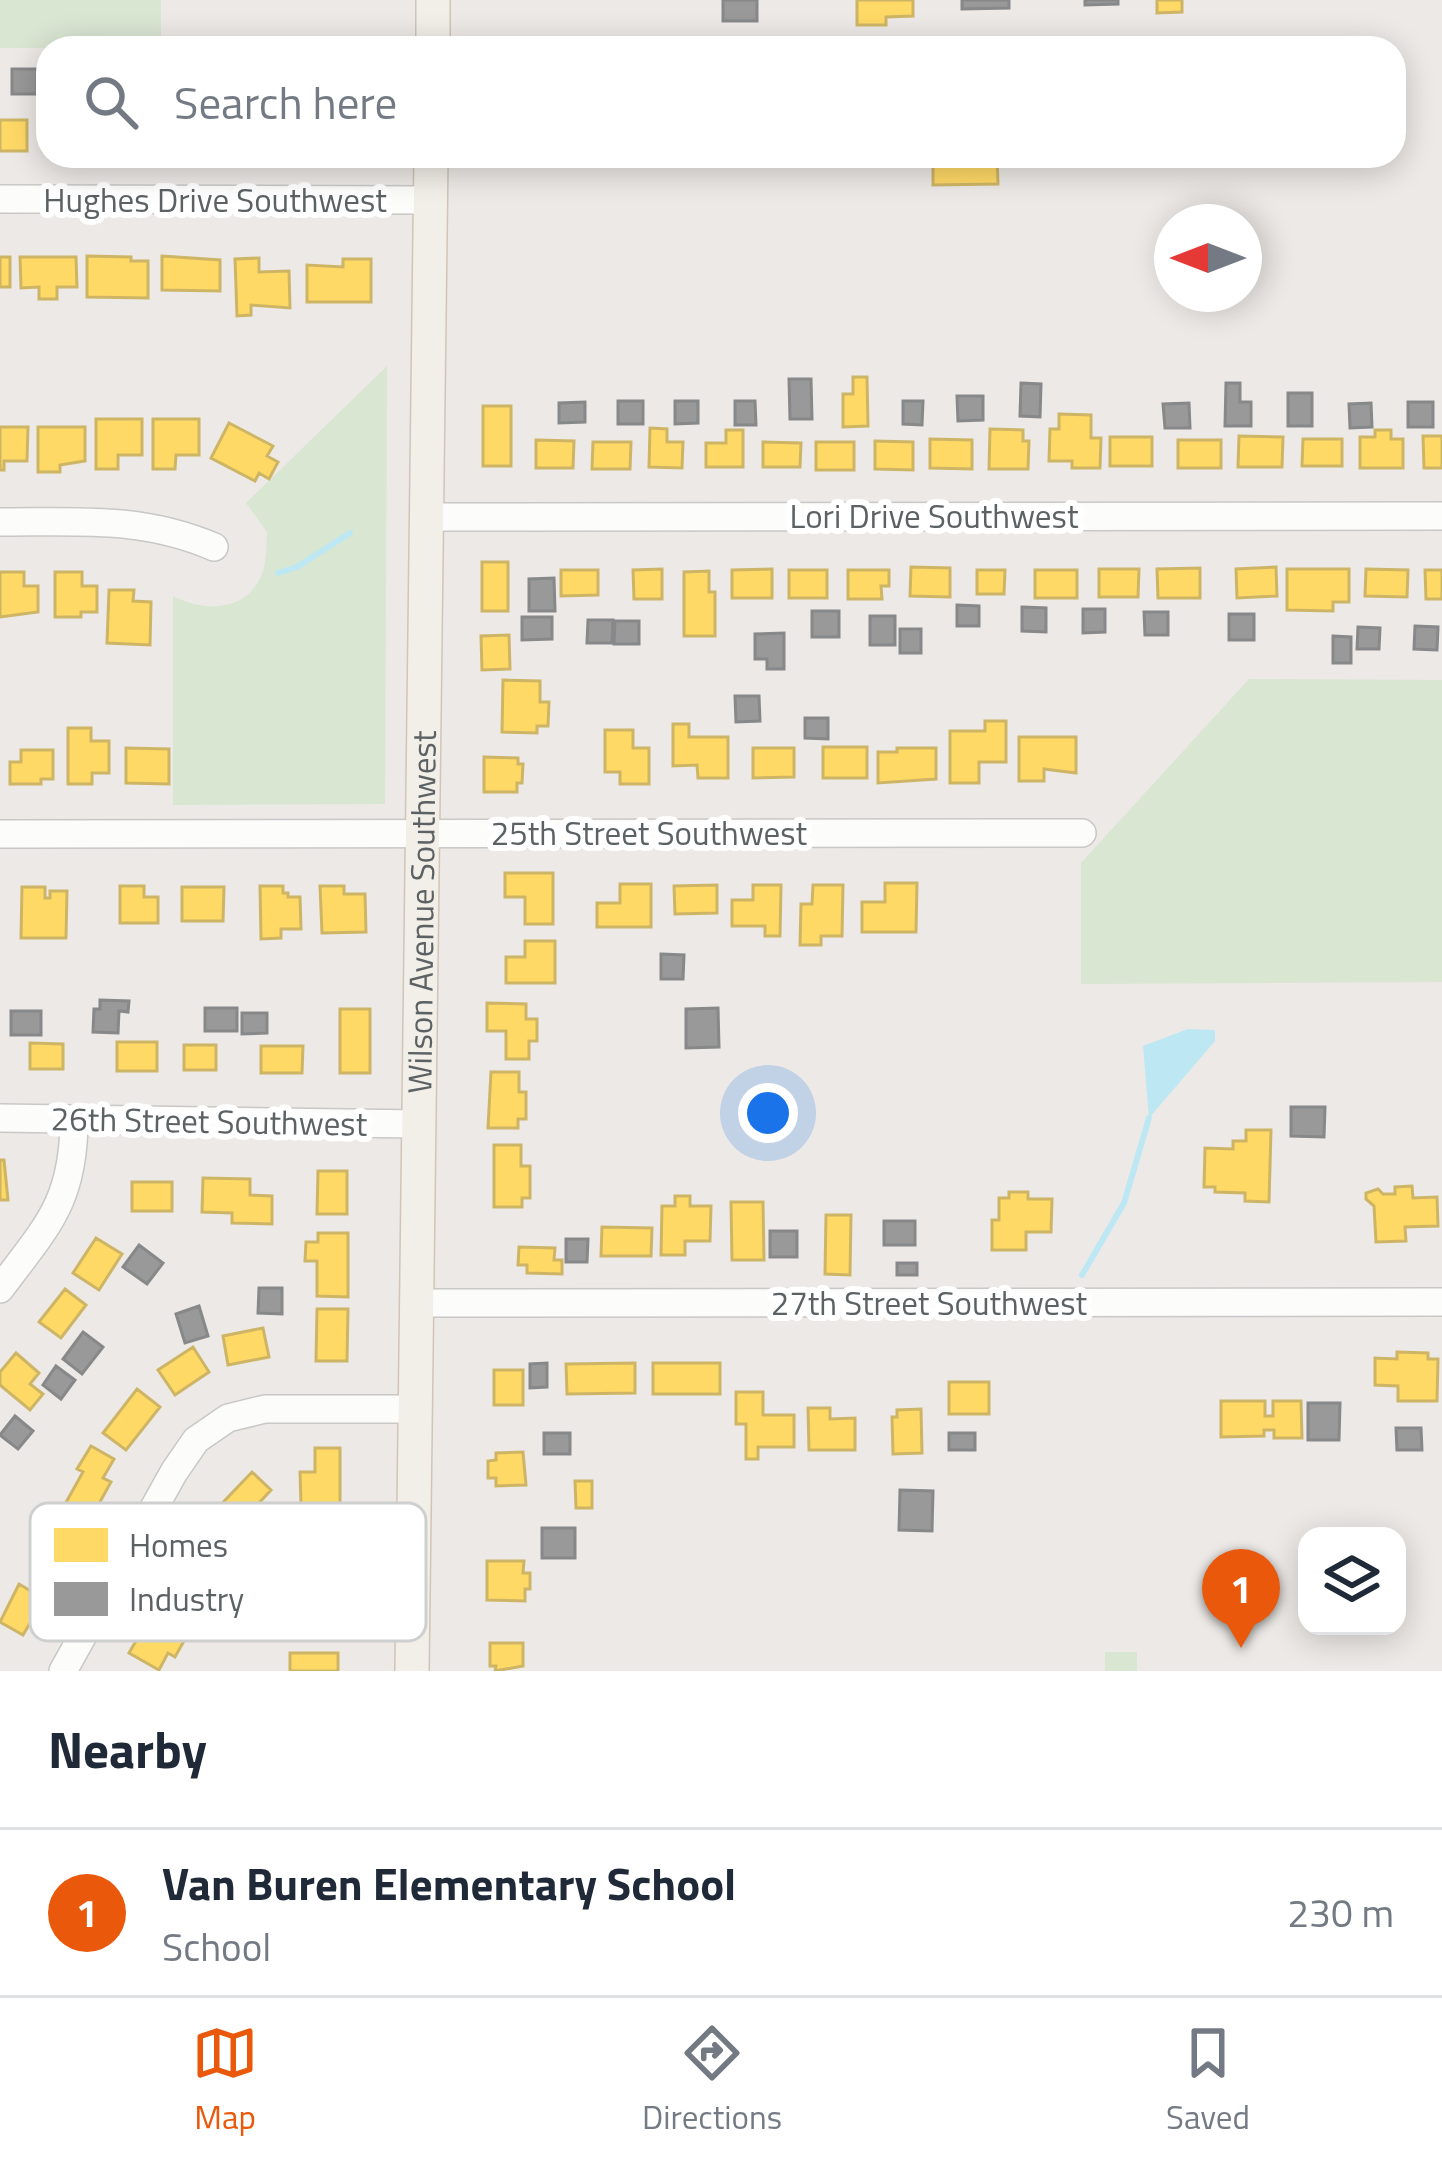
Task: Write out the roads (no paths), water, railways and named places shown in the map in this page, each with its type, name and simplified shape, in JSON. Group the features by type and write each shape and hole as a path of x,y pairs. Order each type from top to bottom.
{"main road":[{"path":"433,0 433,36"},
{"name":"Wilson Avenue Southwest","path":"414,1503 431,168"},
{"name":"Wilson Avenue Southwest","path":"412,1641 412,1671"}],"street":[{"name":"Hughes Drive Southwest","path":"0,200 430,200"},
{"name":"Lori Drive Southwest","path":"427,517 1442,516"},
{"path":"0,522 134,523 175,530 214,547"},
{"name":"25th Street Southwest","path":"0,834 1082,833"},
{"name":"26th Street Southwest","path":"0,1118 419,1124"},
{"path":"0,1289 55,1216 66,1192 74,1156 74,1119"},
{"name":"27th Street Southwest","path":"416,1303 1442,1302"},
{"path":"157,1503 196,1440 228,1418 265,1408 415,1409"},
{"path":"62,1671 79,1641"}],"water":[{"path":"1188,1029 1215,1030 1215,1041 1149,1118 1143,1046"}],"waterway":[{"path":"278,573 297,567 350,533"},
{"path":"1082,1275 1124,1203 1149,1118"}],"place":[{"name":"Van Buren Elementary School","path":"1241,1648"}]}
